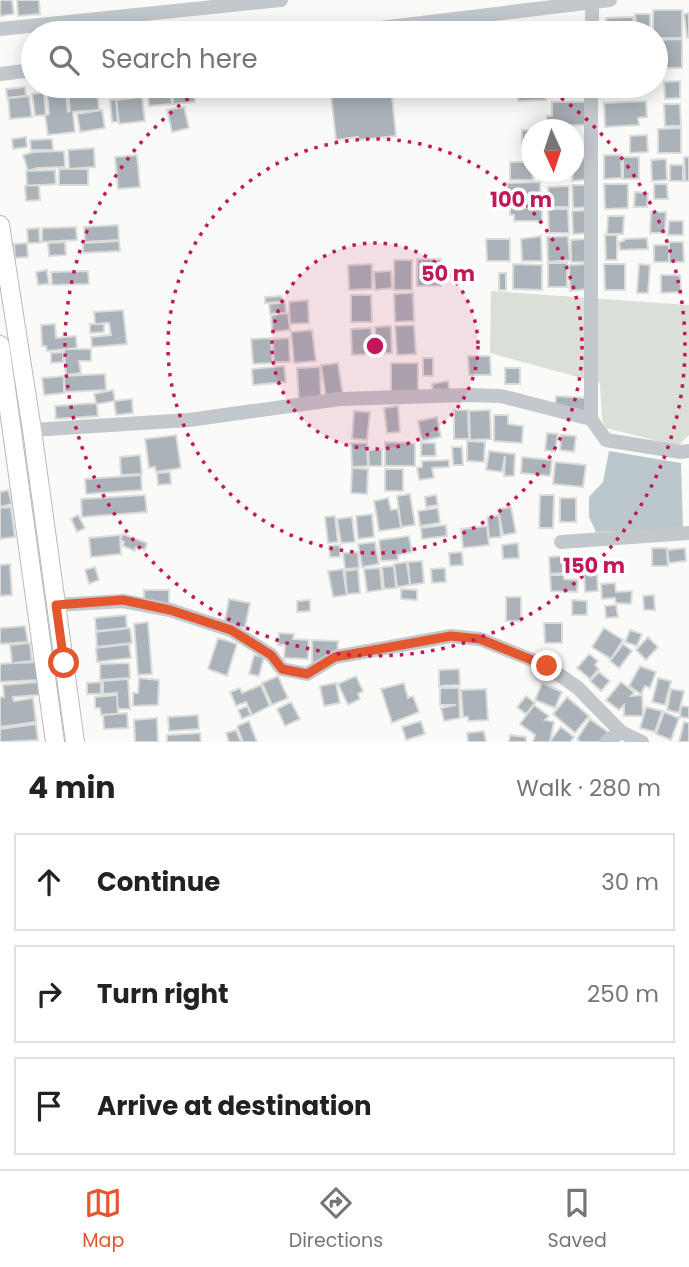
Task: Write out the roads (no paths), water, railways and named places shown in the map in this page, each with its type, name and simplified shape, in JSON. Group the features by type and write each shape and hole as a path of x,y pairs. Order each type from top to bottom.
{"main road":[{"path":"0,225 32,430 75,742"},
{"path":"0,345 55,742"}],"street":[{"path":"78,21 281,0"},
{"path":"437,21 610,0"},
{"path":"592,21 593,2"},
{"path":"0,29 21,27"},
{"path":"0,74 21,71"},
{"path":"592,98 591,419 606,440 689,451"},
{"path":"32,430 189,420 340,399 467,395 501,396 591,419"},
{"path":"561,542 689,533"},
{"path":"56,605 123,600 170,610 231,630 271,655 282,669 307,674 335,657 451,636 480,639 547,666 578,688 621,732 642,742"},
{"path":"606,742 621,732"}]}
